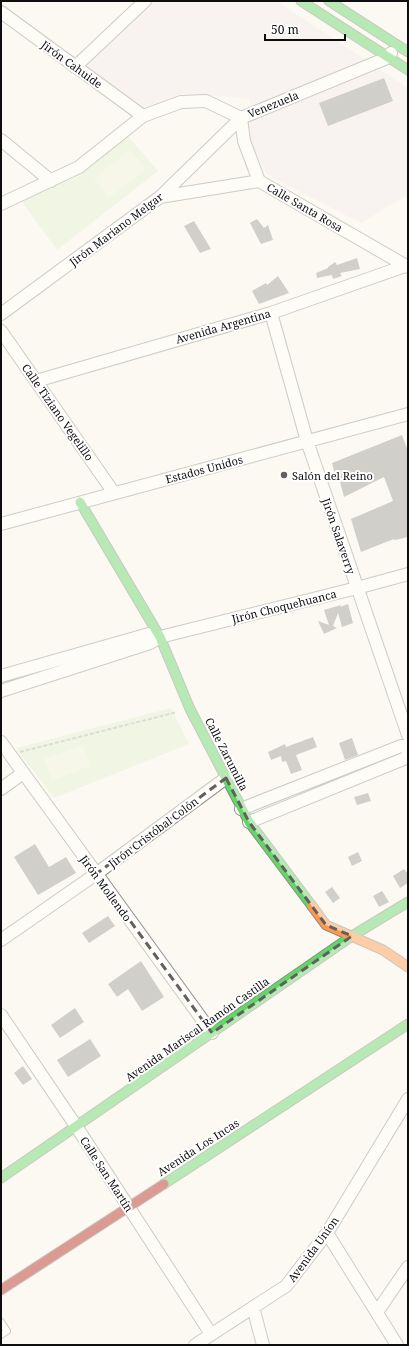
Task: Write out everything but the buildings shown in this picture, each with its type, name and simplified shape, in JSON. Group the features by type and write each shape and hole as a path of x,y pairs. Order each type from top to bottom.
{"street":[{"path":"75,67 144,1"},
{"path":"301,1 387,58 408,70"},
{"path":"329,1 403,49"},
{"name":"Jirón Cahuide","path":"1,12 144,116"},
{"name":"Venezuela","path":"1,204 79,167 144,116 181,102 206,101 241,118 387,58 403,49"},
{"name":"Calle Santa Rosa","path":"241,118 244,142 259,181 407,266"},
{"name":"Jirón Mariano Melgar","path":"1,314 160,197 241,118"},
{"path":"1,140 51,181"},
{"path":"160,197 259,181"},
{"name":"Avenida Argentina","path":"36,381 271,312 407,266"},
{"name":"Jirón Salaverry","path":"271,312 307,441 408,735"},
{"name":"Calle Tiziano Vegelillo","path":"1,331 114,493"},
{"name":"Estados Unidos","path":"1,524 408,414"},
{"name":"Calle Zarumilla","path":"80,502 160,637 190,709 249,822 326,925 383,950 408,967"},
{"name":"Jirón Choquehuanca","path":"1,690 150,643 160,637 408,574"},
{"name":"Jirón Choquehuanca","path":"1,676 149,634 160,637"},
{"name":"Jirón Mollendo","path":"1,742 212,1033"},
{"path":"242,809 401,746 408,746"},
{"path":"249,822 406,758 408,753"},
{"path":"1,789 23,773"},
{"name":"Jirón Cristóbal Colón","path":"1,940 96,874 226,778"},
{"name":"Avenida Mariscal Ramón Castilla","path":"1,1178 352,936 408,902"},
{"name":"Calle San Martín","path":"1,1015 129,1206 211,1334"},
{"name":"Avenida Los Incas","path":"1,1290 408,1024"},
{"name":"Avenida Uníon","path":"195,1345 286,1286 327,1233 408,1099"},
{"path":"327,1233 399,1345 408,1342"},
{"path":"377,1312 408,1267"},
{"path":"253,1307 263,1345"}],"lane":[{"path":"1,1322 7,1331 1,1335"}],"path":[{"path":"10,755 190,709"}],"highlighted area":[{"path":"226,778 249,822 326,925 352,936 212,1033 96,874"}],"shaded area":[{"path":"140,1 277,1 408,88 408,196 400,199 361,223 267,175 249,138 250,99 183,93 135,118 69,68"}],"green space":[{"path":"127,135 158,171 57,250 20,199"},
{"path":"130,150 146,169 109,198 94,178"},
{"path":"171,708 189,744 54,798 16,748"},
{"path":"83,745 90,766 52,780 44,759"}],"traffic: fast":[{"path":"301,1 408,70"},
{"path":"329,1 408,52"},
{"path":"80,502 160,637 190,709 249,822 312,906"},
{"path":"1,1178 352,936 408,902"},
{"path":"164,1184 408,1024"}],"traffic: slow":[{"path":"312,906 326,925 383,950 408,967"}],"traffic: jam":[{"path":"1,1290 164,1184"}],"place":[{"name":"Salón del Reino","path":"284,475"}]}
